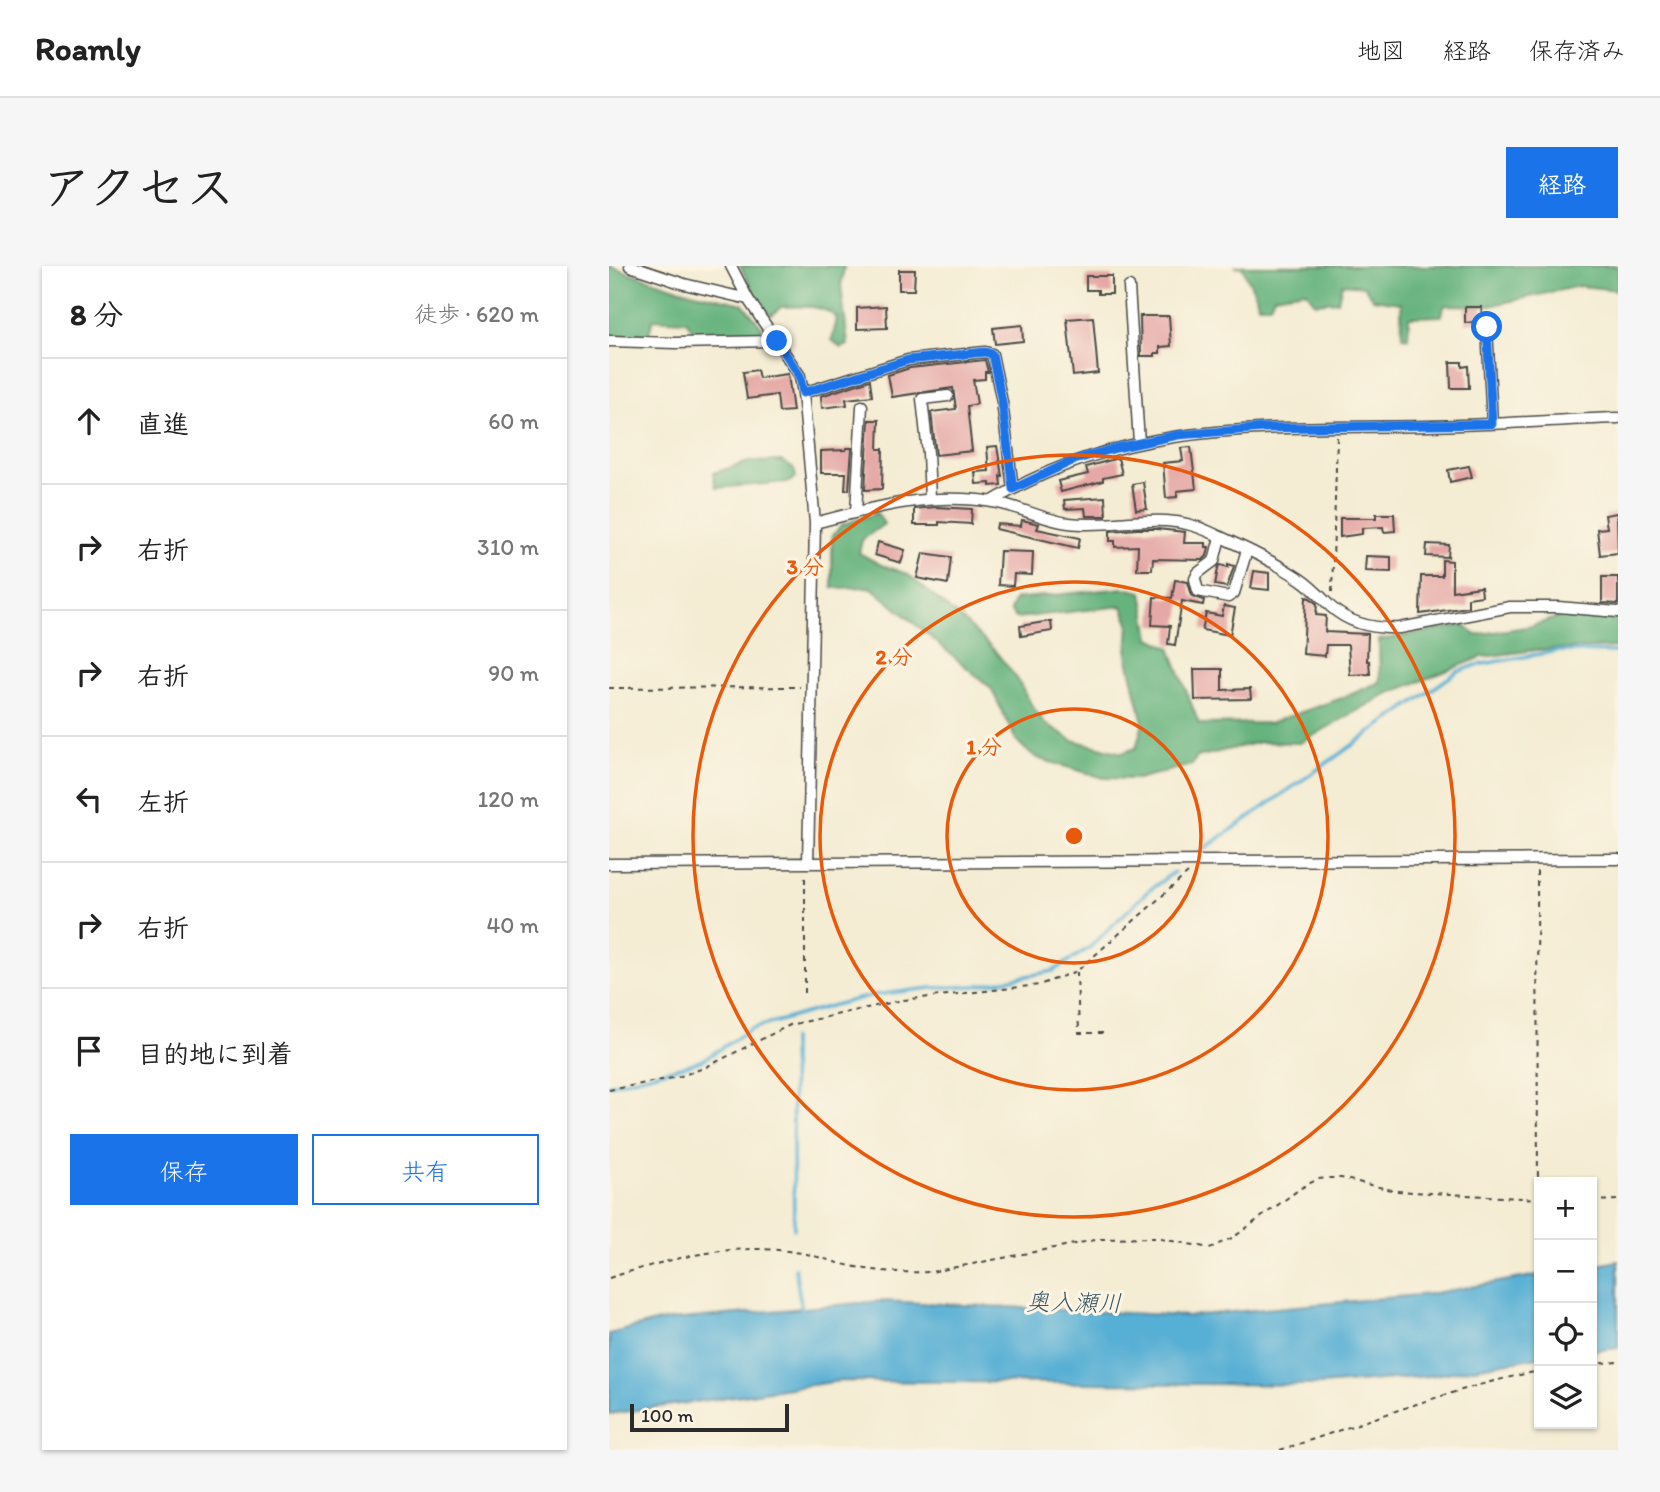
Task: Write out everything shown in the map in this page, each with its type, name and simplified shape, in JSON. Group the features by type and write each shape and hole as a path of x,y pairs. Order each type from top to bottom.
{"street":[{"path":"630,266 684,284 748,299"},
{"path":"731,266 748,299 800,376 803,393 815,523 807,863"},
{"path":"1129,287 1139,443"},
{"path":"1487,327 1492,424"},
{"path":"609,341 777,341"},
{"path":"803,393 908,360 985,352 992,354 1002,402 1013,489"},
{"path":"930,499 922,398 948,396"},
{"path":"856,512 862,406"},
{"path":"991,502 1074,460 1139,443 1210,431 1618,418"},
{"path":"815,523 891,503 930,499 991,502 1069,523 1173,520 1189,523 1247,550 1299,578 1332,607 1353,621 1382,629 1518,607 1618,612"},
{"path":"1220,537 1214,561 1198,573 1195,579 1198,591 1229,597 1234,593 1247,550"},
{"path":"609,864 1618,859"}],"path":[{"path":"1332,607 1337,427"},
{"path":"609,688 811,687"},
{"path":"1537,859 1539,1177"},
{"path":"609,1090 678,1077 704,1068 790,1025 903,1000 1039,985 1077,971 1202,861"},
{"path":"805,993 807,863"},
{"path":"1077,971 1079,1033 1104,1033"},
{"path":"609,1278 706,1252 741,1248 790,1251 819,1256 850,1266 907,1273 931,1272 1100,1239 1156,1238 1210,1248 1234,1237 1301,1188 1318,1179 1329,1178 1341,1178 1396,1191 1534,1199"},
{"path":"1597,1201 1618,1200"},
{"path":"1597,1364 1618,1362"},
{"path":"1280,1450 1445,1395 1534,1372"}],"green space":[{"path":"609,266 682,290 743,304 763,329 764,337 698,337 686,321 653,319 648,337 609,336"},
{"path":"740,266 844,266 841,286 848,345 841,348 832,340 837,318 825,310 781,307 772,315 762,308"},
{"path":"1234,266 1618,266 1618,290 1579,286 1489,306 1445,305 1441,316 1409,317 1408,338 1402,337 1401,303 1373,299 1364,286 1342,284 1338,301 1315,303 1306,291 1274,296 1270,305 1258,305 1242,267"},
{"path":"782,461 794,469 796,477 789,482 716,488 713,473 749,462"},
{"path":"877,513 884,524 862,540 859,553 881,565 907,574 967,624 995,651 1018,680 1044,722 1072,740 1122,753 1136,748 1143,723 1127,655 1129,623 1122,606 1016,618 1010,610 1015,599 1124,588 1142,592 1150,638 1170,648 1199,724 1270,723 1380,682 1379,640 1464,625 1475,635 1532,626 1561,616 1618,617 1618,647 1536,650 1482,657 1387,694 1300,743 1260,742 1197,757 1192,765 1137,779 1104,778 1040,759 1026,750 1016,740 991,688 871,587 832,588 832,537 841,525"}],"water":[{"path":"1618,1261 1618,1348 1597,1350 1597,1265"},
{"path":"1534,1276 1534,1358 1429,1376 1320,1385 840,1381 609,1414 609,1334 659,1321 881,1301 1188,1316 1429,1294"}],"building":[{"path":"899,270 915,270 914,290 899,290"},
{"path":"1086,276 1112,276 1112,294 1098,294 1098,290 1086,290"},
{"path":"886,306 887,328 857,329 857,308"},
{"path":"1465,307 1482,307 1482,321 1465,323"},
{"path":"1140,316 1169,316 1171,346 1160,347 1160,353 1155,353 1155,356 1141,356"},
{"path":"1093,317 1098,373 1073,376 1067,319"},
{"path":"1022,325 1023,341 995,344 993,328"},
{"path":"985,360 988,372 985,372 985,379 973,380 977,404 967,406 972,451 936,455 931,412 956,409 953,388 892,397 888,375 910,368"},
{"path":"1450,362 1462,362 1462,367 1468,366 1469,388 1451,388"},
{"path":"757,370 759,378 788,374 793,411 779,412 777,395 747,399 743,372"},
{"path":"870,380 872,396 846,399 847,405 822,408 821,396"},
{"path":"869,420 879,420 878,449 883,449 882,489 865,490"},
{"path":"997,446 1001,485 976,484 975,472 989,471 987,447"},
{"path":"1191,447 1196,489 1177,491 1177,497 1166,498 1163,463 1183,461 1181,448"},
{"path":"852,448 849,490 845,490 846,473 821,473 821,451"},
{"path":"1118,458 1122,474 1061,492 1058,481 1088,474 1086,467"},
{"path":"1469,466 1472,477 1450,482 1448,470"},
{"path":"1143,482 1147,509 1136,510 1132,484"},
{"path":"1105,497 1106,516 1086,516 1085,508 1065,509 1064,500"},
{"path":"914,509 972,509 971,524 939,522 939,525 914,525"},
{"path":"1617,513 1618,553 1600,555 1597,529 1607,528 1605,515"},
{"path":"1376,514 1394,514 1395,531 1384,532 1383,527 1362,528 1362,534 1340,537 1340,518 1376,518"},
{"path":"1022,520 1039,524 1037,529 1080,538 1078,548 996,529 997,524 1021,526"},
{"path":"1137,529 1185,532 1184,543 1206,543 1206,547 1209,547 1207,556 1203,560 1153,559 1152,570 1137,570 1138,546 1115,547 1115,541 1110,541 1110,531"},
{"path":"878,542 905,550 901,563 875,555"},
{"path":"1427,544 1449,545 1448,557 1426,556"},
{"path":"1000,551 1033,552 1032,575 1014,574 1013,586 998,585"},
{"path":"923,553 951,557 948,584 917,578"},
{"path":"1366,556 1391,557 1391,572 1365,571"},
{"path":"1442,560 1452,561 1452,591 1481,587 1482,596 1468,598 1468,607 1420,614 1421,576 1442,576"},
{"path":"1228,564 1234,566 1227,587 1215,585 1218,568 1220,565 1228,567"},
{"path":"1254,571 1269,573 1269,590 1251,588"},
{"path":"1602,577 1618,577 1618,604 1602,603"},
{"path":"1175,580 1188,582 1192,596 1204,600 1203,605 1182,601 1175,645 1168,644 1170,626 1152,625 1154,597 1172,598"},
{"path":"1306,597 1317,604 1316,615 1326,616 1325,632 1368,634 1367,661 1370,674 1350,675 1348,645 1326,645 1325,656 1303,654"},
{"path":"1224,606 1235,608 1230,635 1202,630 1206,613 1222,616"},
{"path":"1051,621 1052,631 1021,636 1020,626"},
{"path":"1194,669 1222,669 1222,690 1250,689 1251,699 1195,700"}],"waterway":[{"path":"1201,851 1457,672 1477,665 1557,651 1618,652"},
{"path":"609,1085 703,1060 751,1029 834,1005 874,995 975,986 1053,971 1089,948 1147,892 1174,872"},
{"path":"792,1039 794,1229"},
{"path":"795,1268 802,1311"}],"route":[{"path":"777,341 800,376 803,393 921,357 985,352 992,354 1002,402 1013,489 1074,460 1178,435 1264,428 1492,424 1487,327"}],"water label":[{"name":"奥入瀬川","path":"1074,1302"}]}
